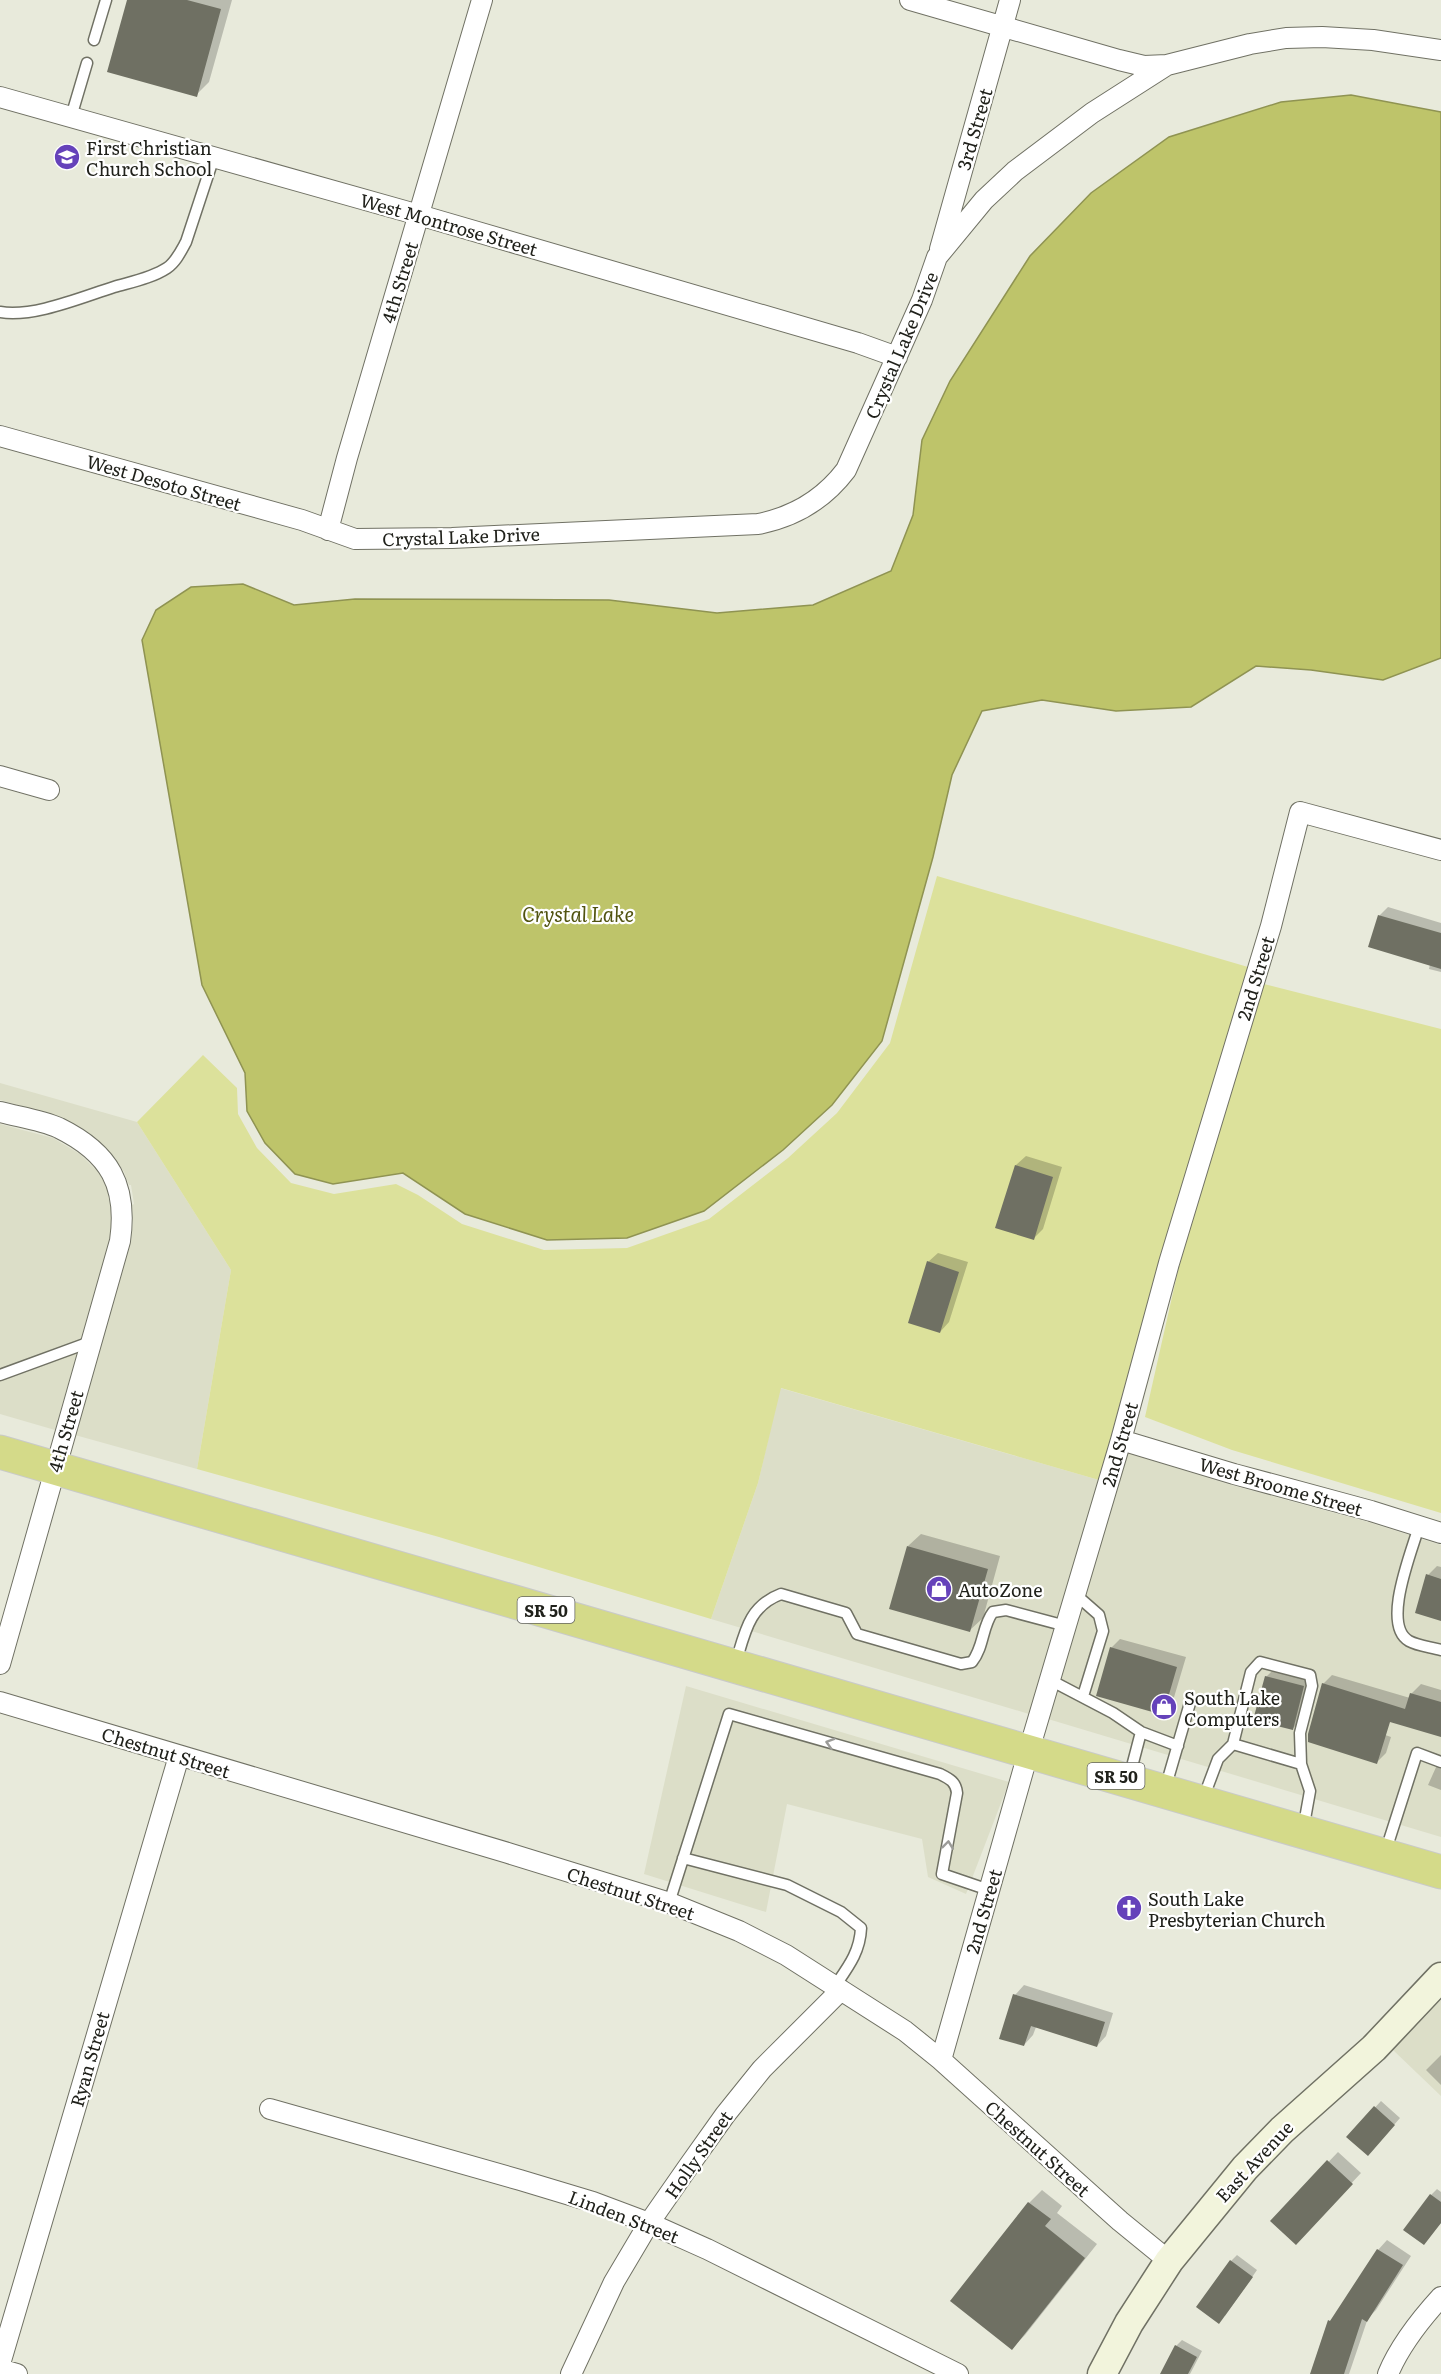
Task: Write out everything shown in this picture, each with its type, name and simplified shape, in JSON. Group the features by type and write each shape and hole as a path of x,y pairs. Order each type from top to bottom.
{"highway":[{"name":"SR 50","path":"0,1452 1129,1779 1441,1872"}],"street":[{"name":"4th Street","path":"328,530 347,458 482,0"},
{"path":"910,0 1119,60 1144,66 1167,65"},
{"name":"3rd Street","path":"937,257 1010,0"},
{"name":"Crystal Lake Drive","path":"328,530 355,539 452,538 758,524 797,512 818,499 836,483 846,470 922,300 937,257 984,200 1015,171 1092,113 1167,65 1250,44 1286,38 1322,37 1373,40 1441,51"},
{"name":"West Montrose Street","path":"0,97 419,215 858,343 897,357"},
{"name":"West Desoto Street","path":"0,436 302,520 328,530"},
{"path":"0,776 49,790"},
{"name":"2nd Street","path":"941,2060 1029,1750 1121,1440 1169,1263 1271,926 1300,812 1441,850"},
{"name":"4th Street","path":"0,1112 58,1128 86,1145 116,1179 122,1198 123,1222 120,1241 0,1664"},
{"name":"West Broome Street","path":"1121,1440 1441,1533"},
{"name":"Chestnut Street","path":"0,1702 669,1903 739,1931 786,1954 905,2031 941,2060 1120,2221 1169,2260"},
{"name":"Ryan Street","path":"0,2364 179,1756"},
{"name":"East Avenue","path":"1102,2374 1169,2260 1245,2168 1282,2130 1374,2048 1441,1977"},
{"name":"Holly Street","path":"571,2374 614,2282 649,2223 725,2115 762,2069 838,1988"},
{"name":"Linden Street","path":"270,2109 520,2180 593,2202 649,2223 717,2254 958,2374"},
{"path":"1388,2374 1401,2347 1441,2297"},
{"path":"0,2369 17,2374"}],"lane":[{"path":"94,40 106,0"},
{"path":"72,117 87,63"},
{"path":"0,312 25,312 50,306 148,277 166,269 179,255 186,242 214,157"},
{"path":"0,1375 90,1342"},
{"path":"1419,1526 1396,1614 1402,1634 1410,1641 1441,1650"},
{"path":"735,1665 747,1626 761,1605 781,1594 846,1613 857,1634 961,1664 972,1662 978,1655 989,1618 993,1612 1006,1610 1066,1626"},
{"path":"1075,1594 1099,1615 1103,1631 1083,1696"},
{"path":"1202,1801 1218,1759 1233,1744 1251,1672 1260,1662 1310,1675 1312,1686 1300,1733 1301,1764 1310,1791 1303,1830"},
{"path":"1050,1680 1083,1696 1141,1732 1178,1746"},
{"path":"1164,1790 1190,1703"},
{"path":"669,1903 729,1714 940,1774 950,1779 956,1785 957,1792 942,1874 989,1890"},
{"path":"1129,1779 1141,1732"},
{"path":"1233,1744 1301,1764"},
{"path":"1384,1854 1417,1753 1441,1762"},
{"path":"683,1858 787,1885 841,1912 861,1928 861,1941 856,1956 838,1988"}],"shaded area":[{"path":"937,876 1248,967 1159,1260 1099,1480 781,1388 758,1483 711,1619 439,1537 197,1469 231,1270 137,1122 203,1055 237,1088 238,1114 257,1148 291,1183 334,1194 396,1184 418,1195 462,1224 544,1250 627,1248 709,1219 788,1158 837,1113 890,1043"},
{"path":"1264,984 1441,1029 1441,1513 1232,1450 1145,1417 1179,1266"},
{"path":"0,1083 137,1122 231,1270 197,1469 75,1435 130,1245 133,1223 132,1205 134,1204 131,1185 112,1155 91,1135 61,1117 0,1100"},
{"path":"0,1124 53,1138 80,1154 107,1185 111,1201 113,1222 110,1239 55,1430 0,1414"},
{"path":"780,1388 1099,1480 1029,1714 711,1619 758,1483"},
{"path":"1128,1453 1441,1545 1441,1837 1048,1719"},
{"path":"686,1686 1009,1782 966,1894 928,1877 922,1839 787,1804 766,1912 644,1874"},
{"path":"1441,1997 1441,2096 1393,2050"}],"water":[{"name":"Crystal Lake","path":"1351,95 1441,112 1441,658 1383,680 1311,670 1256,666 1191,707 1116,711 1042,700 982,711 952,775 933,857 882,1041 832,1105 783,1150 704,1211 627,1238 547,1240 465,1214 403,1173 333,1184 295,1174 265,1143 247,1111 245,1073 202,985 142,640 156,610 191,587 243,584 294,605 355,599 609,600 717,613 813,605 891,571 913,515 922,440 950,381 1030,256 1091,193 1169,137 1281,102"}],"building":[{"path":"127,0 187,0 221,9 197,97 107,72"},
{"path":"1378,915 1441,933 1441,969 1368,947"},
{"path":"1015,1165 1053,1177 1034,1240 995,1228"},
{"path":"927,1261 959,1272 940,1333 908,1323"},
{"name":"AutoZone","path":"907,1546 988,1569 970,1632 889,1609"},
{"path":"1426,1574 1441,1579 1441,1621 1415,1613"},
{"path":"1110,1647 1177,1667 1163,1715 1096,1696"},
{"path":"1265,1676 1304,1686 1293,1730 1253,1720"},
{"path":"1322,1683 1405,1709 1410,1693 1441,1702 1441,1737 1390,1722 1377,1764 1308,1742 1308,1734"},
{"path":"1013,1994 1105,2022 1097,2047 1031,2026 1024,2046 999,2039"},
{"path":"1374,2106 1395,2125 1368,2156 1346,2137"},
{"path":"1327,2160 1353,2184 1296,2245 1270,2221"},
{"path":"1430,2194 1441,2202 1441,2223 1424,2245 1403,2230"},
{"path":"1028,2202 1051,2219 1045,2226 1085,2258 1012,2350 950,2301"},
{"path":"1377,2249 1403,2265 1367,2322 1362,2319 1344,2374 1310,2374 1328,2320 1330,2321"},
{"path":"1230,2260 1253,2277 1219,2324 1196,2307"},
{"path":"1175,2345 1197,2357 1188,2374 1160,2374"}],"place":[{"name":"First Christian Church School","path":"67,157"},
{"name":"AutoZone","path":"939,1589"},
{"name":"South Lake Computers","path":"1164,1707"},
{"name":"South Lake Presbyterian Church","path":"1129,1908"}]}
